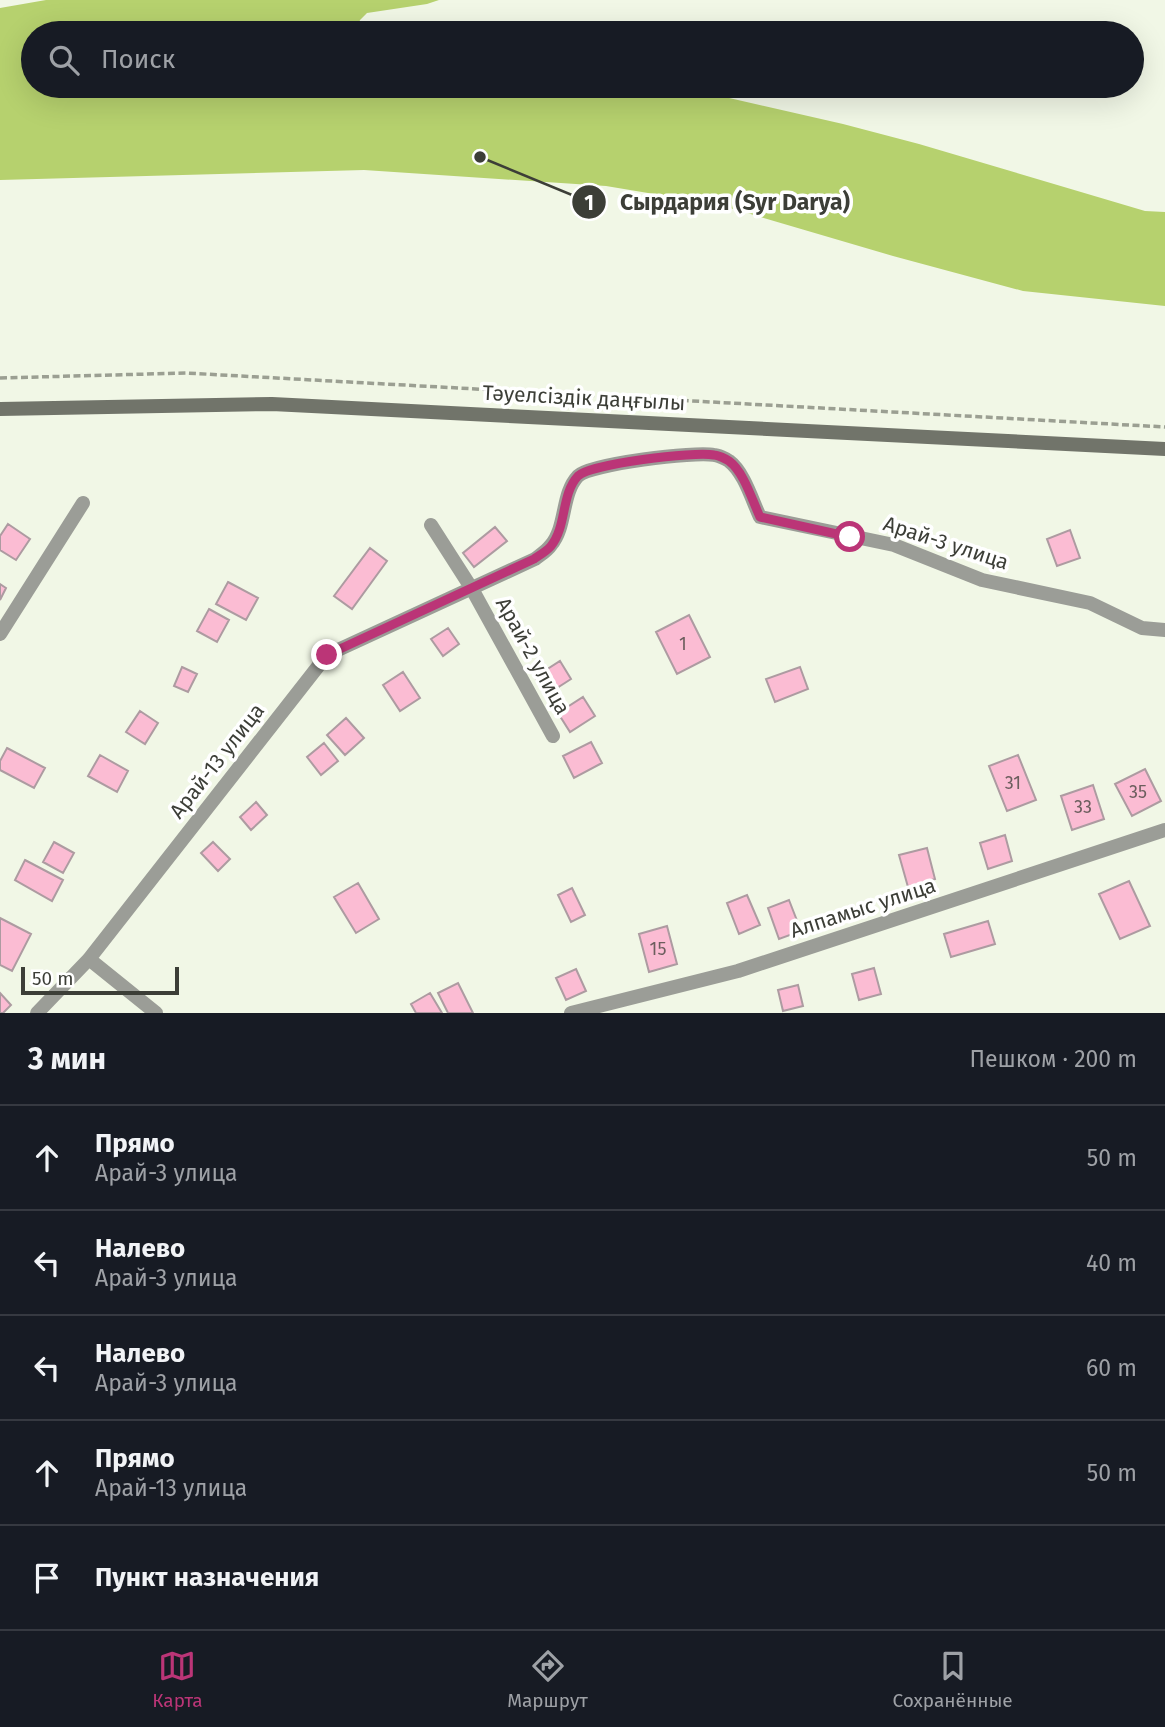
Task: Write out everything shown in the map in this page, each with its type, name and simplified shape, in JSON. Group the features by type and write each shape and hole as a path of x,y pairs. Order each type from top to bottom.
{"street":[{"name":"Тәуелсіздік даңғылы","path":"0,410 272,404 1165,449"},
{"name":"Арай-3 улица","path":"472,589 534,559 551,546 561,527 569,492 575,479 584,471 652,458 714,454 730,462 735,468 760,517 894,545 982,580 1090,603 1142,628 1165,629"},
{"path":"0,634 83,503"},
{"name":"Арай-2 улица","path":"431,525 472,589 554,736"},
{"name":"Арай-13 улица","path":"37,1013 89,959 327,655 472,589"},
{"name":"Алпамыс улица","path":"570,1013 738,971 1165,830"},
{"path":"89,959 156,1013"}],"path":[{"path":"0,378 186,373 1165,426"}],"shaded area":[{"path":"46,0 439,0 367,13 360,21 21,21 21,98 729,98 919,144 1145,211 1165,212 1165,306 1023,291 720,205 606,186 364,170 0,180 0,8"}],"building":[{"path":"8,524 30,539 16,560 0,550 0,536"},
{"path":"495,527 507,541 474,567 463,553"},
{"path":"1070,530 1080,558 1057,566 1047,539"},
{"path":"370,548 387,561 352,609 334,596"},
{"path":"228,582 258,598 246,620 216,604"},
{"path":"0,584 6,588 0,600"},
{"path":"209,609 229,620 217,642 197,631"},
{"path":"689,615 710,657 677,674 656,632"},
{"path":"448,628 459,644 443,656 431,639"},
{"path":"560,661 571,679 546,695 535,677"},
{"path":"182,667 197,674 188,692 174,686"},
{"path":"800,667 808,689 775,702 766,679"},
{"path":"403,672 420,698 400,711 383,685"},
{"path":"583,697 595,716 570,732 558,713"},
{"path":"140,711 158,723 145,744 126,732"},
{"path":"346,718 364,738 345,755 327,735"},
{"path":"591,742 602,763 574,778 563,756"},
{"path":"324,743 338,761 321,775 307,757"},
{"path":"7,748 45,768 34,788 0,770 0,761"},
{"path":"100,755 128,771 117,792 88,776"},
{"path":"1018,755 1036,800 1007,811 989,766"},
{"path":"1145,769 1161,801 1132,816 1115,784"},
{"path":"1093,785 1104,819 1072,830 1061,796"},
{"path":"256,802 267,815 251,830 240,817"},
{"path":"1005,835 1012,861 988,869 980,843"},
{"path":"54,842 74,853 63,873 43,862"},
{"path":"213,842 230,859 218,871 201,853"},
{"path":"927,848 935,879 908,887 899,855"},
{"path":"25,860 63,880 52,901 15,880"},
{"path":"1129,881 1150,926 1120,939 1099,894"},
{"path":"358,883 379,919 356,933 334,897"},
{"path":"572,888 585,915 571,922 558,895"},
{"path":"747,895 760,925 739,934 727,903"},
{"path":"789,900 801,931 779,939 768,908"},
{"path":"0,918 31,934 12,971 0,965"},
{"path":"988,921 995,944 951,957 944,934"},
{"path":"667,926 677,964 649,972 639,934"},
{"path":"874,968 881,994 859,1000 852,974"},
{"path":"576,969 586,991 566,1000 556,978"},
{"path":"458,983 473,1013 448,1013 438,993"},
{"path":"798,985 803,1006 783,1011 778,990"},
{"path":"0,993 11,1005 3,1013 0,1013"},
{"path":"430,993 442,1013 416,1013 411,1004"}],"place":[{"name":"Сырдария (Syr Darya)","path":"480,157"}],"route":[{"path":"327,655 534,559 551,546 561,527 569,492 575,479 584,471 652,458 714,454 730,462 740,475 760,517 850,537"}]}
